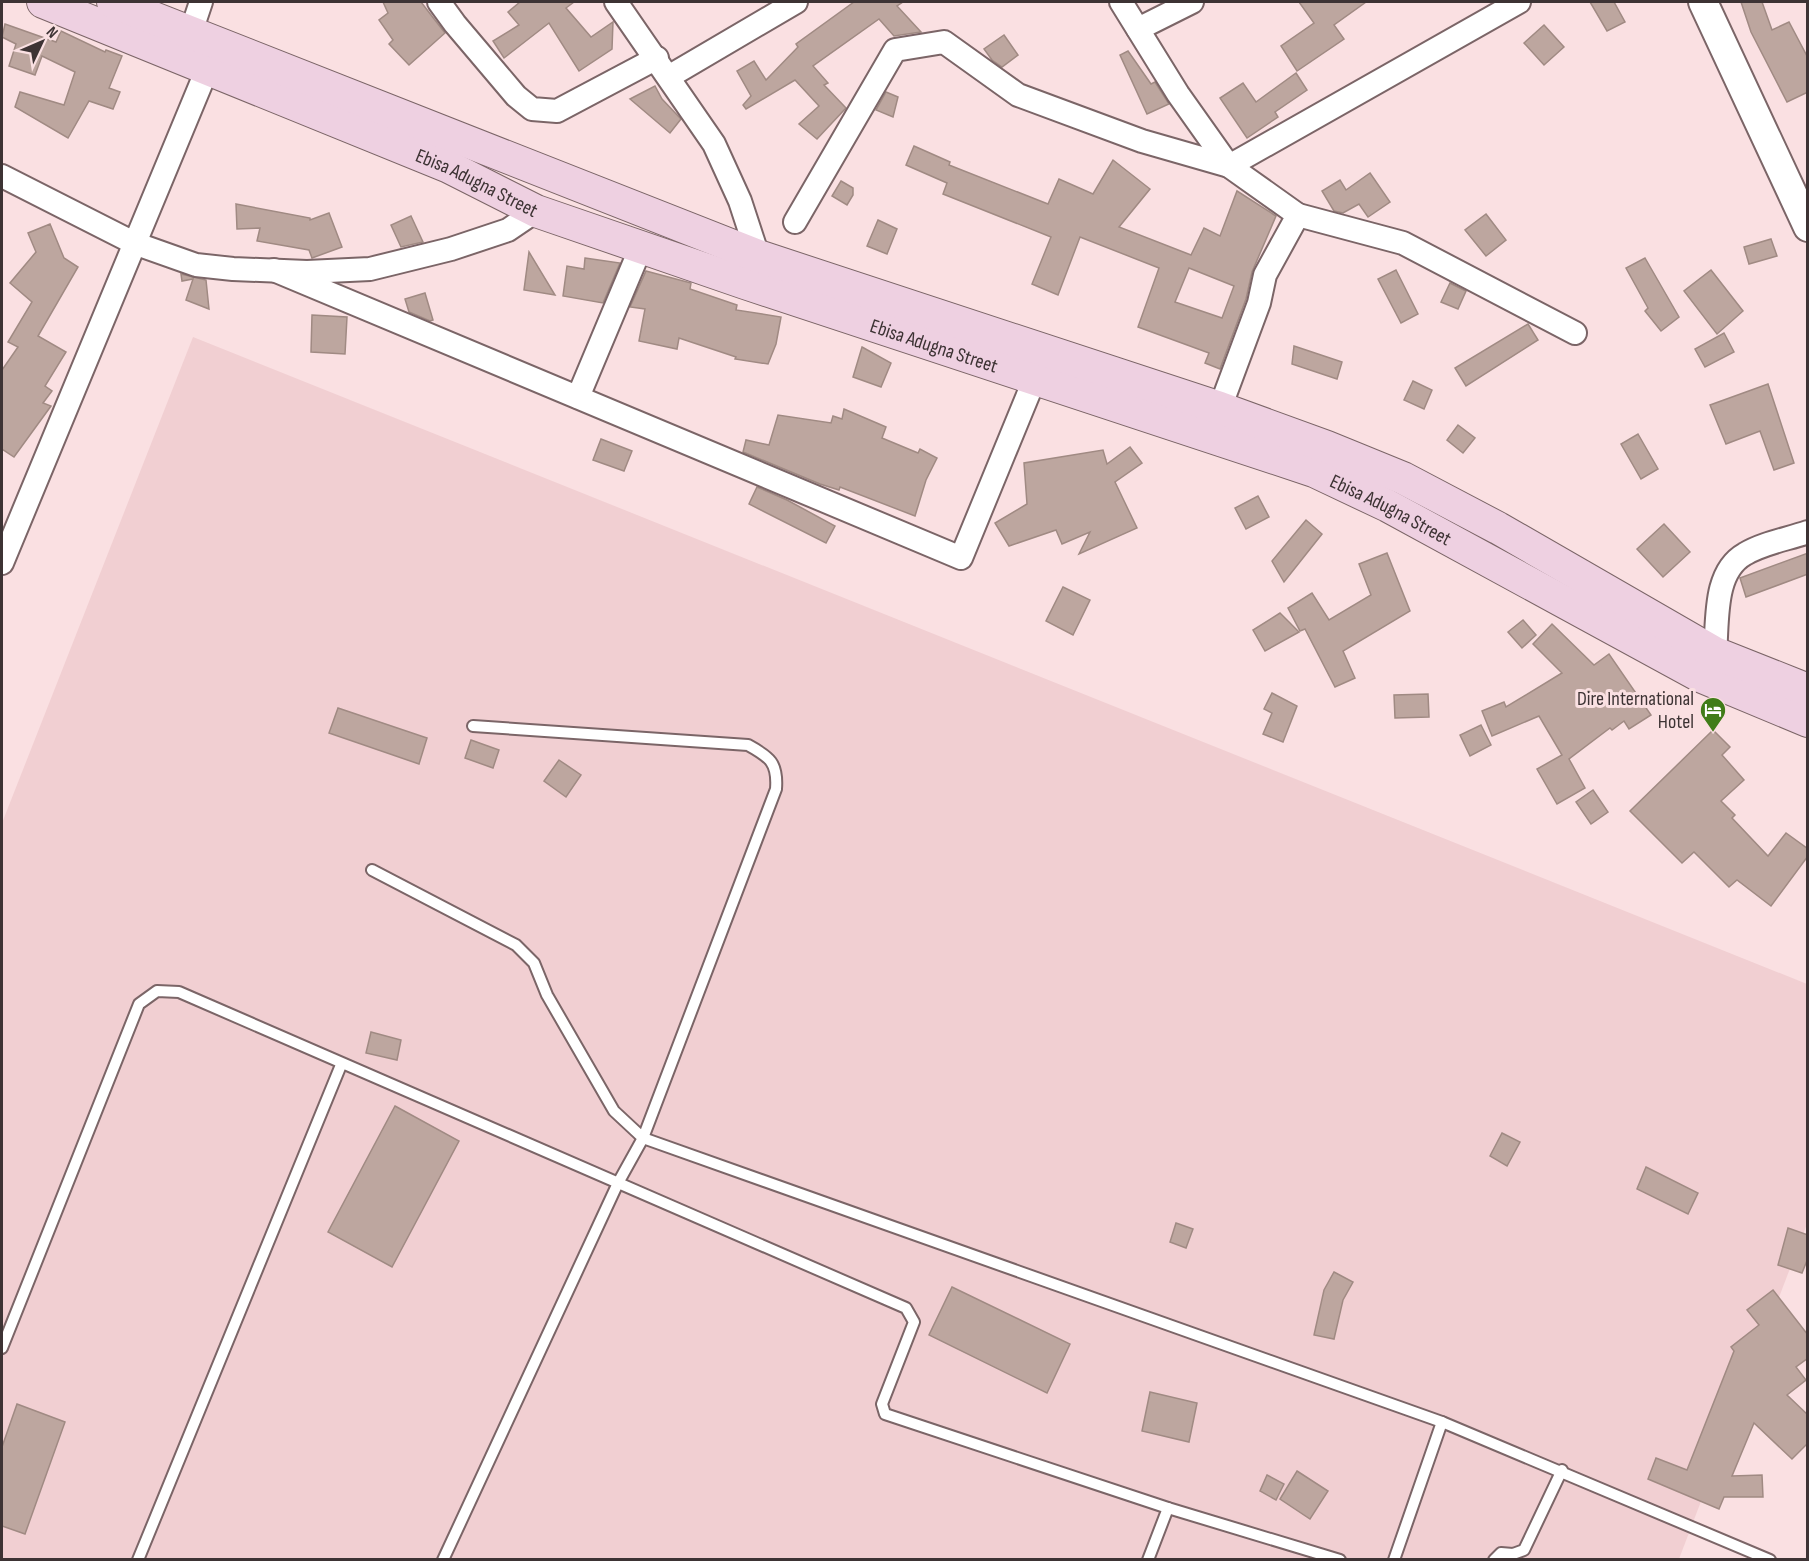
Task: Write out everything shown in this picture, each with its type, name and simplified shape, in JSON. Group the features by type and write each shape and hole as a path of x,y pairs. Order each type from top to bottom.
{"main road":[{"name":"Ebisa Adugna Street","path":"44,2 206,48 758,256 1220,408 1327,447 1403,478 1498,528 1715,653 1808,690"},
{"name":"Ebisa Adugna Street","path":"113,2 536,211 1314,471 1388,506 1700,676 1808,720"}],"street":[{"path":"2,563 134,243 206,48 201,2"},
{"path":"440,2 455,24 516,96 532,109 557,111 663,67 796,2"},
{"path":"616,2 714,144 740,201 758,256"},
{"path":"1120,2 1178,94 1229,166 1298,215 1403,243 1575,333"},
{"path":"1138,29 1192,2"},
{"path":"795,222 895,50 944,42 1018,95 1142,141 1229,166 1519,2"},
{"path":"1703,2 1808,227"},
{"path":"4,183 134,243 196,265 274,270 370,269 451,249 508,230 536,211"},
{"path":"1220,408 1259,303 1265,275 1298,215"},
{"path":"578,398 641,247"},
{"path":"274,270 961,558 1035,378"},
{"path":"1715,653 1721,585 1731,565 1746,553 1808,532"}],"lane":[{"path":"443,1560 618,1183 644,1138 777,789 777,772 767,755 748,745 472,726"},
{"path":"372,870 516,945 534,963 547,995 614,1111 644,1138 1442,1422 1562,1470 1770,1560"},
{"path":"2,1348 139,1004 157,992 179,992 341,1065 906,1308 914,1322 882,1404 885,1414 1168,1508 1340,1560"},
{"path":"138,1560 341,1065"},
{"path":"1394,1560 1442,1422"},
{"path":"1494,1560 1501,1553 1513,1554 1524,1550 1562,1470"},
{"path":"1148,1560 1168,1508"}],"shaded area":[{"path":"193,337 1807,984 1807,1224 1679,1559 2,1559 2,823"}],"building":[{"path":"383,2 421,2 445,33 409,65 389,44 393,40 379,20 388,13"},
{"path":"520,2 574,2 566,8 591,37 613,22 612,49 579,71 549,23 504,58 493,41 519,25 508,12"},
{"path":"854,2 903,2 897,6 921,32 894,36 879,19 813,66 828,83 824,85 846,108 817,139 799,124 819,106 795,80 746,109 743,105 751,96 737,71 754,61 766,80 798,47 796,44"},
{"path":"1299,2 1366,2 1334,25 1344,39 1297,71 1281,46 1314,23"},
{"path":"1590,2 1614,2 1625,22 1607,31"},
{"path":"1741,2 1762,2 1772,30 1789,22 1808,58 1808,92 1787,102 1751,32"},
{"path":"5,24 56,42 61,31 105,52 106,50 122,56 109,88 120,92 113,109 89,101 68,138 15,107 20,92 64,105 75,72 42,56 35,75 9,66 16,44 2,37"},
{"path":"1544,25 1564,47 1544,65 1524,43"},
{"path":"1004,35 1018,55 1002,67 992,60 984,49"},
{"path":"1128,51 1151,84 1155,82 1169,104 1147,114 1120,55"},
{"path":"1296,73 1307,90 1275,112 1278,117 1247,138 1220,98 1243,83 1256,102"},
{"path":"655,86 662,99 681,119 670,133 630,99"},
{"path":"886,92 898,97 893,117 876,110"},
{"path":"914,146 950,162 949,165 1048,204 1059,179 1093,194 1113,160 1150,189 1119,227 1191,255 1204,228 1220,236 1237,191 1276,216 1252,272 1246,299 1220,369 1205,363 1209,353 1138,327 1159,268 1080,237 1058,295 1032,284 1051,237 943,194 947,183 906,165","holes":["1189,268 1234,286 1222,318 1175,302"]},
{"path":"1370,173 1390,202 1368,217 1359,204 1343,213 1334,211 1322,191 1340,180 1346,190"},
{"path":"841,181 853,188 853,195 847,205 832,196"},
{"path":"236,204 310,218 310,220 329,213 342,247 312,258 309,250 257,241 260,228 237,229"},
{"path":"1486,214 1506,240 1486,256 1465,230"},
{"path":"411,216 423,242 401,247 391,225"},
{"path":"878,220 897,229 887,254 867,246"},
{"path":"50,224 64,258 78,267 38,336 66,352 45,386 52,391 43,403 51,406 14,457 2,449 2,370 18,347 8,342 32,302 10,283 36,252 28,233"},
{"path":"1771,239 1777,256 1749,264 1744,247"},
{"path":"529,252 555,295 524,290"},
{"path":"585,258 620,263 603,303 563,296 567,266 584,269"},
{"path":"1645,258 1679,317 1661,331 1645,311 1648,308 1626,268"},
{"path":"1396,270 1418,314 1401,323 1378,279"},
{"path":"1711,270 1743,311 1717,334 1684,291"},
{"path":"646,271 691,283 690,289 737,305 736,310 781,317 776,344 768,364 735,359 736,357 679,338 677,349 639,341 645,309 630,307"},
{"path":"181,274 206,280 209,309 186,300 193,279 182,281"},
{"path":"1450,283 1466,291 1458,309 1441,302"},
{"path":"425,293 433,320 430,321 409,312 405,299"},
{"path":"312,315 347,317 345,354 311,352"},
{"path":"1528,324 1538,340 1466,386 1455,368"},
{"path":"1724,333 1734,352 1705,367 1695,349"},
{"path":"1294,346 1342,362 1337,379 1292,364"},
{"path":"862,347 891,363 881,387 853,377"},
{"path":"1413,381 1432,390 1424,409 1404,400"},
{"path":"1768,384 1794,463 1774,470 1760,431 1726,444 1710,405"},
{"path":"844,409 886,427 882,438 918,453 920,449 937,458 926,480 915,516 840,487 839,490 820,484 743,452 746,440 769,445 778,415 831,423 833,416 842,419"},
{"path":"1458,425 1475,438 1463,453 1447,440"},
{"path":"1638,434 1658,469 1641,479 1621,444"},
{"path":"601,439 632,451 624,471 593,460"},
{"path":"1130,447 1142,463 1115,482 1137,528 1079,554 1090,532 1062,544 1056,530 1009,546 995,523 1027,504 1024,463 1103,450 1107,464"},
{"path":"757,487 835,526 826,543 749,504"},
{"path":"1258,496 1269,517 1246,529 1235,508"},
{"path":"1306,520 1322,534 1284,582 1272,561"},
{"path":"1664,524 1690,552 1663,577 1637,549"},
{"path":"1387,553 1410,611 1343,651 1355,678 1335,687 1305,629 1300,631 1288,608 1312,593 1329,620 1371,595 1359,564"},
{"path":"1808,553 1808,574 1746,597 1740,578"},
{"path":"1063,587 1090,600 1073,635 1046,621"},
{"path":"1280,613 1299,632 1265,651 1253,630"},
{"path":"1523,620 1536,635 1522,648 1508,632"},
{"path":"1552,624 1594,665 1609,654 1651,715 1629,729 1624,721 1612,730 1610,728 1569,759 1585,788 1557,804 1537,769 1562,755 1539,716 1492,736 1482,711 1504,702 1506,707 1562,673 1533,644"},
{"path":"1272,693 1297,706 1283,742 1263,734 1272,713 1264,709"},
{"path":"1428,694 1429,717 1395,718 1394,695"},
{"path":"338,708 427,738 419,764 329,733"},
{"path":"1481,725 1491,745 1470,756 1460,735"},
{"path":"1713,730 1730,747 1722,755 1744,780 1721,801 1735,815 1732,818 1768,856 1786,833 1808,849 1808,856 1771,906 1737,880 1729,887 1694,852 1682,863 1630,811"},
{"path":"471,740 499,750 493,768 465,758"},
{"path":"559,760 581,775 566,797 544,781"},
{"path":"1593,790 1608,812 1591,824 1576,802"},
{"path":"371,1032 401,1040 397,1060 366,1053"},
{"path":"395,1106 459,1141 392,1267 328,1232"},
{"path":"1502,1133 1520,1142 1507,1166 1490,1156"},
{"path":"1646,1167 1698,1193 1688,1214 1637,1189"},
{"path":"1176,1223 1193,1229 1186,1248 1170,1242"},
{"path":"1788,1228 1808,1235 1808,1258 1802,1273 1778,1265"},
{"path":"1334,1272 1353,1282 1343,1300 1334,1339 1314,1335 1324,1290"},
{"path":"952,1287 1070,1344 1047,1393 929,1335"},
{"path":"1773,1290 1808,1335 1808,1358 1796,1367 1806,1380 1787,1395 1808,1415 1808,1443 1792,1459 1754,1423 1732,1476 1762,1475 1763,1497 1724,1497 1719,1509 1648,1479 1656,1458 1687,1470 1734,1351 1731,1347 1759,1325 1747,1310"},
{"path":"1150,1392 1197,1403 1189,1442 1142,1431"},
{"path":"17,1404 65,1422 25,1534 2,1526 2,1447"},
{"path":"1297,1471 1328,1491 1310,1519 1280,1499"},
{"path":"1267,1475 1284,1484 1276,1500 1260,1491"}],"place":[{"name":"Dire International Hotel","path":"1713,733"}]}
